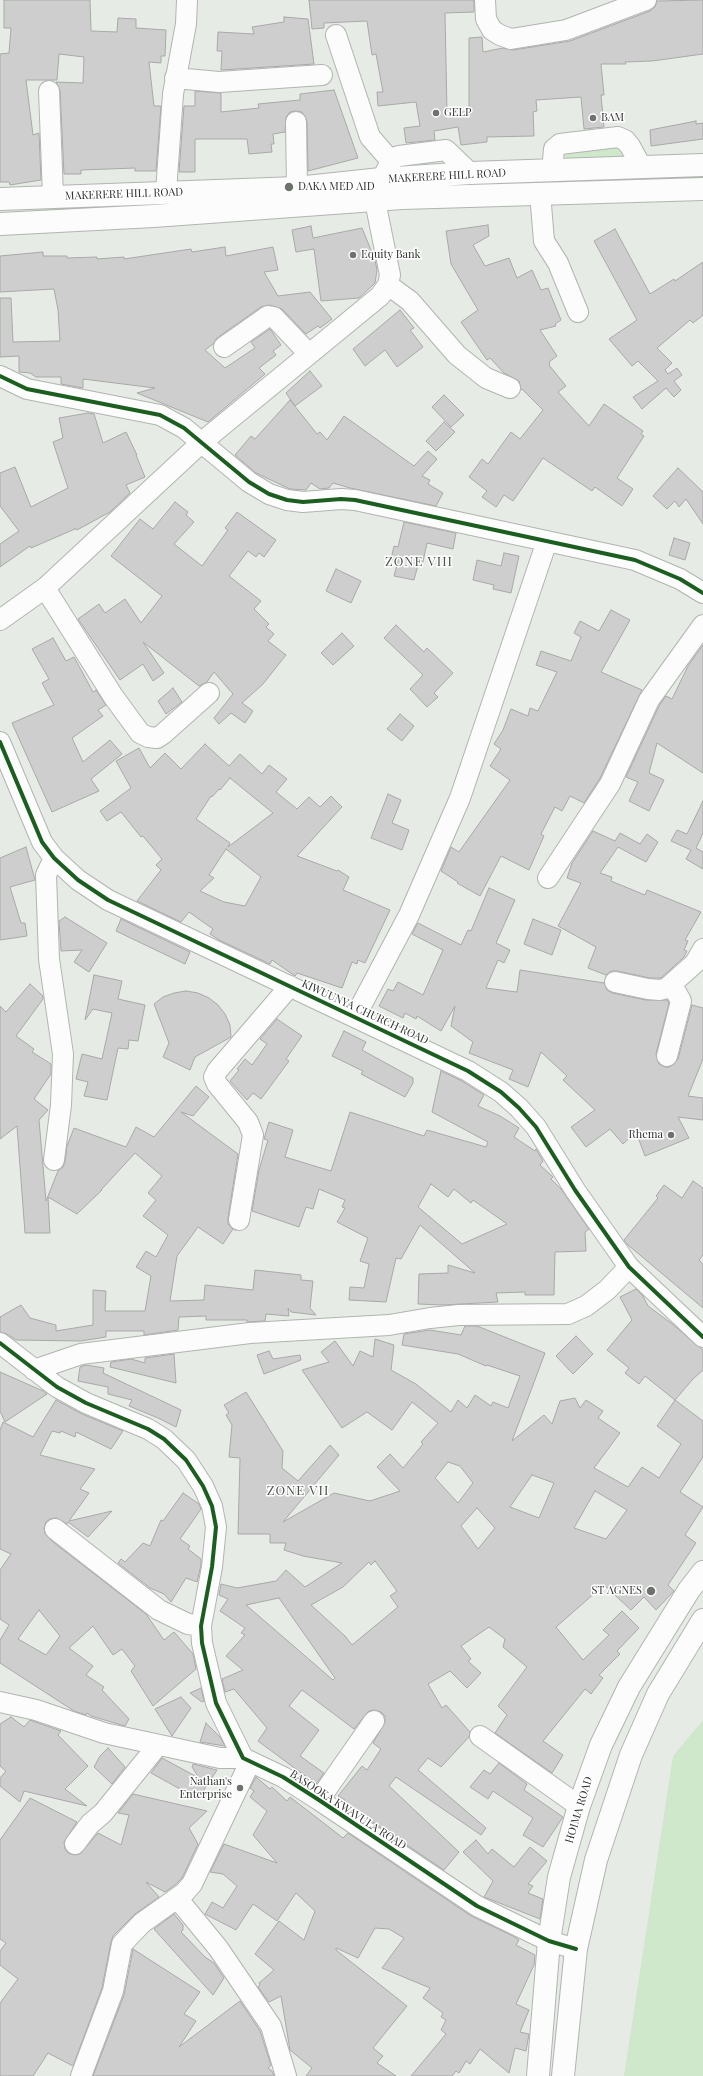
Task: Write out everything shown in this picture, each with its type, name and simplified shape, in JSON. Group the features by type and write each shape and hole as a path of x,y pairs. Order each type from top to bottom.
{"main road":[{"name":"MAKERERE HILL ROAD","path":"0,199 297,188 386,170 470,173 703,165"},
{"name":"MAKERERE HILL ROAD","path":"0,224 154,216 375,201 540,193 703,189"},
{"name":"HOIMA ROAD","path":"538,2076 549,1941 559,1877 579,1806 600,1745 630,1687 689,1590 703,1572"},
{"path":"563,2076 576,1949 596,1860 631,1755 658,1694 703,1620"}],"street":[{"path":"166,192 168,148 175,78 186,24 187,0"},
{"path":"485,0 486,19 492,30 500,36 512,39 566,30 646,0"},
{"path":"336,35 370,137 386,170"},
{"path":"175,78 219,82 322,75"},
{"path":"49,91 54,196"},
{"path":"296,122 297,188"},
{"path":"552,171 554,149 560,144 618,137 630,146 642,168"},
{"path":"540,193 544,240 558,263 578,312"},
{"path":"0,620 46,588 202,442 380,296 388,285 390,275 375,201"},
{"path":"388,285 410,301 457,354 486,378 510,388"},
{"path":"224,347 268,316 274,317 309,354"},
{"path":"0,376 27,389 160,415 184,428 249,482 268,494 288,500 303,502 341,499 355,500 635,560 680,579 703,593"},
{"path":"355,1017 409,914 460,798 547,541"},
{"path":"46,588 113,696 140,733 148,737 157,738 209,693"},
{"path":"548,878 610,784 649,700 703,625"},
{"name":"KIWUUNYA CHURCH ROAD","path":"0,742 42,842 54,858 78,880 108,900 468,1071 501,1092 519,1108 536,1127 575,1190 629,1267 703,1337"},
{"path":"54,858 46,875 49,959 63,1054 61,1105 54,1160"},
{"path":"615,982 660,990 668,988 672,984 695,974 695,963 703,949"},
{"path":"667,1056 681,1001 672,984"},
{"path":"239,1220 253,1135 248,1122 217,1084 214,1077 217,1071 290,986"},
{"path":"34,1370 62,1359 89,1352 250,1333 389,1325 459,1315 568,1314 586,1306 607,1290 629,1267"},
{"path":"0,1343 57,1387 86,1403 148,1429 164,1439 186,1460 203,1486 212,1506 216,1527 212,1566 201,1626 202,1643 216,1703 247,1760"},
{"path":"55,1529 159,1610 188,1624 201,1626"},
{"path":"2,1705 36,1710 104,1733 220,1758 247,1760"},
{"path":"320,1800 374,1721"},
{"path":"480,1736 579,1806"},
{"path":"75,1844 90,1824 103,1813 158,1745"},
{"path":"81,2076 113,1991 122,1944 142,1923 177,1898 192,1884 247,1760"},
{"name":"BASOOKA KWAVULA ROAD","path":"247,1760 283,1777 320,1800 477,1906 549,1941 576,1949"},
{"path":"177,1898 218,1948 271,2026 286,2076"}],"green space":[{"path":"620,147 624,153 626,164 566,169 565,155 568,151"},
{"path":"703,1720 703,2076 624,2076 673,1756"}],"building":[{"path":"4,0 90,0 91,31 117,32 118,18 136,19 136,28 166,30 165,56 161,56 161,63 149,62 154,106 161,106 156,171 135,171 135,168 81,170 81,174 64,174 60,91 56,82 83,83 84,57 59,54 57,80 26,80 33,135 39,133 41,180 10,185 9,182 0,182 0,54 9,53 11,28 4,28"},
{"path":"309,0 474,0 474,12 445,13 447,112 469,112 469,38 482,37 483,52 503,48 513,50 570,41 650,11 655,7 657,1 703,0 703,54 652,61 625,62 626,64 601,64 604,95 601,95 604,127 584,129 581,97 536,100 537,111 533,112 534,136 487,137 487,142 461,145 458,127 434,131 435,140 406,143 404,128 420,126 416,102 378,106 377,92 383,92 376,54 372,55 367,21 324,23 324,28 312,29"},
{"path":"284,17 308,19 314,64 221,70 222,51 217,51 218,32 254,34 252,27 284,22"},
{"path":"334,90 358,158 308,171 307,121 302,112 295,111 290,112 286,117 285,132 273,134 274,144 271,144 272,152 249,154 247,139 195,139 195,172 179,172 184,106 195,106 195,91 221,93 221,112 259,108 258,104 300,100 300,94"},
{"path":"696,121 696,124 703,123 703,139 651,146 650,130"},
{"path":"488,225 489,236 473,245 485,266 509,258 517,278 532,270 541,290 548,288 561,320 555,324 556,326 540,330 557,356 549,362 549,365 566,386 558,392 589,426 604,404 643,431 641,434 644,436 617,478 633,489 622,506 595,487 592,491 543,458 513,501 504,495 496,507 482,497 487,491 469,477 482,459 488,464 511,432 520,439 543,410 522,389 521,390 519,381 504,373 490,358 487,360 461,322 478,310 451,264 446,231"},
{"path":"311,226 313,238 362,228 375,260 377,270 375,283 359,298 321,301 314,249 296,252 292,230"},
{"path":"615,229 650,294 674,279 675,281 703,262 703,315 693,323 690,320 657,348 672,363 665,370 668,374 677,368 682,375 674,381 681,390 674,397 666,388 642,409 633,397 658,381 638,361 632,366 609,339 637,320 594,241"},
{"path":"225,247 226,256 273,247 278,270 264,272 278,296 310,292 332,319 320,328 318,326 306,334 282,309 269,305 261,307 217,338 213,344 205,350 225,368 255,348 251,342 270,329 281,345 273,351 276,355 259,368 265,374 208,422 137,393 155,388 83,379 83,388 61,384 61,377 36,377 30,373 19,372 19,356 0,357 0,298 11,298 13,342 60,341 58,310 54,289 0,292 0,256 43,252 43,256 67,256 67,258 97,257 97,259 124,257 124,259 191,249 192,252"},
{"path":"400,310 414,328 410,330 423,347 397,367 385,350 365,366 353,349"},
{"path":"310,371 322,386 295,406 286,393"},
{"path":"444,395 464,415 451,427 432,407"},
{"path":"290,400 317,434 320,432 327,440 344,416 414,466 428,451 437,459 422,476 430,480 428,484 443,493 436,506 333,483 329,488 320,489 311,483 306,490 290,489 256,473 235,455 251,436 255,439"},
{"path":"88,413 94,414 103,443 126,432 145,477 126,485 130,493 110,512 77,530 74,528 75,529 31,548 30,546 0,567 0,544 19,531 0,506 0,473 15,467 31,507 68,488 53,442 63,438 59,418"},
{"path":"444,422 455,432 436,451 426,441"},
{"path":"678,468 703,492 703,524 686,499 679,507 675,501 667,509 653,496"},
{"path":"175,502 188,512 186,515 194,522 174,544 202,566 228,530 225,528 237,512 276,540 264,557 259,553 256,557 248,551 229,576 261,601 254,609 269,624 266,627 274,634 268,641 286,655 263,684 242,703 253,711 245,723 231,713 219,724 214,718 233,694 214,672 207,682 199,686 143,642 164,673 153,681 143,664 120,680 78,619 99,604 105,613 125,599 141,623 162,596 111,556 140,519 153,529"},
{"path":"404,522 456,533 453,549 427,543 422,566 418,565 414,580 394,576 398,561 391,559 394,546 398,547"},
{"path":"674,538 690,543 685,560 669,555"},
{"path":"504,553 519,556 511,593 493,589 494,585 473,580 477,560 501,566"},
{"path":"336,569 361,581 351,603 326,591"},
{"path":"611,610 630,620 601,672 642,690 600,778 584,803 570,796 562,811 555,807 541,834 544,836 529,870 501,856 480,896 457,883 458,882 441,871 451,847 459,852 510,780 490,766 501,749 494,744 503,730 511,709 528,716 530,708 538,711 557,672 536,665 541,651 571,661 581,637 574,633 580,621 599,631"},
{"path":"396,625 424,652 427,648 453,673 434,693 438,697 427,707 410,689 423,675 384,638"},
{"path":"342,633 354,646 333,665 321,653"},
{"path":"53,638 66,661 74,657 93,692 96,690 106,705 98,710 103,716 72,738 83,762 110,740 122,754 91,779 99,791 52,812 12,723 54,705 42,683 49,679 32,649"},
{"path":"703,645 703,773 657,743 649,773 664,780 649,811 629,801 638,782 626,777 659,706 666,696 672,699 688,666"},
{"path":"173,688 182,702 166,714 158,701"},
{"path":"400,714 414,726 402,741 387,729"},
{"path":"205,744 229,766 240,754 262,774 269,765 287,779 276,792 297,809 309,797 320,807 331,796 342,807 297,856 337,871 338,870 349,877 343,890 390,910 365,963 358,960 357,964 352,962 342,988 297,973 295,976 272,960 270,964 219,940 210,934 213,929 189,912 181,922 137,901 161,870 156,865 162,859 143,836 141,837 121,812 107,821 100,811 131,788 116,761 139,748 150,768 165,753 181,769","holes":["230,778 273,813 228,847 230,843 196,819 211,796 212,797 219,789 220,790","226,849 261,877 245,906 224,902 200,891 214,878 209,875"]},
{"path":"388,794 401,800 392,823 409,830 402,850 371,838"},
{"path":"703,801 703,833 696,848 703,852 703,869 686,859 691,850 671,841 677,830 687,834"},
{"path":"593,831 615,841 620,833 640,844 647,834 658,842 646,862 618,847 600,873 612,877 611,881 645,895 647,890 701,912 685,940 688,941 684,950 687,951 684,957 661,978 650,978 617,971 611,971 606,975 588,968 596,947 558,926 581,883 567,878 572,863"},
{"path":"26,847 35,880 10,887 21,923 25,923 27,936 0,940 0,858"},
{"path":"489,888 515,900 496,943 510,950 504,963 498,960 486,988 517,992 520,970 604,983 607,990 612,993 646,1000 667,1000 669,1003 656,1054 659,1064 665,1067 670,1067 678,1059 692,1005 703,1008 703,1059 688,1096 703,1098 703,1120 678,1117 689,1138 645,1156 636,1132 623,1144 610,1129 586,1147 571,1127 595,1110 563,1080 567,1076 541,1052 528,1087 509,1079 513,1070 469,1053 473,1042 451,1026 455,1006 441,1031 417,1016 416,1019 405,1013 403,1018 379,1006 388,989 393,991 398,982 423,995 443,950 412,934 418,923 461,945 468,930 471,931"},
{"path":"65,917 107,943 89,972 74,962 82,950 61,951 59,921"},
{"path":"121,919 190,952 185,964 116,931"},
{"path":"533,919 561,930 552,955 524,944"},
{"path":"94,975 122,981 118,999 145,1005 138,1041 129,1040 128,1049 118,1048 107,1100 84,1096 88,1082 76,1079 82,1054 102,1059 112,1013 93,1009 85,1020"},
{"path":"30,984 43,996 43,999 16,1036 34,1049 32,1052 51,1064 51,1074 34,1099 48,1110 39,1120 46,1201 58,1171 63,1167 65,1162 67,1146 74,1128 126,1147 136,1127 154,1137 196,1086 209,1097 193,1116 181,1112 238,1154 228,1218 228,1224 233,1229 223,1244 198,1227 177,1256 170,1301 204,1300 205,1285 253,1290 255,1270 301,1275 301,1280 313,1281 310,1308 316,1315 291,1312 288,1308 289,1316 266,1314 265,1321 247,1322 247,1320 206,1320 206,1316 179,1317 178,1330 144,1335 144,1331 106,1331 106,1337 81,1341 16,1340 7,1334 0,1332 0,1317 21,1305 30,1318 56,1325 56,1331 93,1325 93,1290 106,1291 105,1311 145,1311 151,1276 136,1267 146,1251 156,1257 168,1235 143,1216 156,1200 148,1193 162,1176 135,1153 102,1190 77,1214 48,1197 50,1233 25,1233 17,1126 0,1139 0,1006 6,1012"},
{"path":"186,991 198,993 209,998 218,1005 225,1014 230,1025 231,1037 195,1057 190,1070 163,1057 169,1043 154,1004 163,997"},
{"path":"277,1019 302,1036 286,1059 289,1061 261,1099 253,1093 247,1100 230,1081 239,1070 237,1069 245,1059 252,1065 267,1044 260,1039"},
{"path":"344,1031 366,1042 362,1050 413,1078 413,1083 405,1097 361,1074 363,1071 332,1056"},
{"path":"441,1071 462,1081 484,1095 478,1106 500,1116 519,1128 514,1137 535,1151 536,1149 543,1161 540,1165 553,1177 551,1179 561,1189 589,1229 585,1232 586,1251 555,1252 554,1295 525,1295 525,1292 496,1293 498,1302 443,1305 418,1304 419,1274 448,1273 448,1265 475,1273 420,1225 401,1259 396,1258 386,1302 349,1300 350,1287 364,1288 369,1264 360,1261 368,1238 337,1222 345,1208 342,1207 345,1200 319,1189 313,1209 306,1207 299,1227 252,1211 259,1170 268,1140 264,1139 269,1122 293,1130 285,1157 331,1171 350,1112 424,1136 427,1130 486,1147 488,1142 432,1112","holes":["431,1184 448,1197 454,1189 471,1203 473,1200 507,1224 462,1244 418,1207"]},
{"path":"693,1181 703,1188 703,1255 699,1260 703,1264 703,1308 624,1240 658,1198 656,1196 664,1185 682,1198"},
{"path":"636,1289 643,1296 648,1306 703,1350 703,1370 675,1400 645,1376 639,1384 625,1373 629,1368 607,1350 632,1320 620,1297"},
{"path":"465,1326 477,1326 545,1353 512,1441 544,1415 552,1424 560,1401 575,1398 580,1408 586,1400 603,1411 598,1418 620,1433 594,1468 628,1487 642,1467 659,1478 681,1444 657,1426 675,1400 703,1421 703,1457 680,1492 703,1507 685,1535 696,1543 668,1585 674,1591 656,1610 644,1597 631,1610 604,1585 556,1627 583,1660 609,1635 603,1630 622,1611 639,1628 617,1651 620,1654 599,1675 603,1678 591,1694 585,1689 543,1741 563,1755 552,1773 495,1733 507,1715 498,1706 527,1667 503,1647 505,1639 489,1627 461,1646 471,1659 468,1661 481,1673 467,1688 450,1671 428,1684 442,1708 446,1705 470,1732 469,1737 441,1767 428,1758 418,1770 486,1828 481,1835 396,1777 389,1786 459,1852 444,1870 343,1802 345,1800 338,1796 362,1766 367,1770 381,1749 373,1743 385,1722 385,1716 381,1712 375,1710 369,1711 354,1729 302,1690 289,1706 319,1730 300,1756 324,1773 316,1784 258,1741 267,1728 234,1689 225,1692 222,1679 243,1670 226,1656 245,1635 241,1633 245,1628 220,1611 228,1599 219,1595 221,1584 237,1588 276,1581 286,1570 305,1587 342,1563 303,1556 284,1550 286,1543 270,1543 270,1534 238,1534 240,1458 229,1457 232,1425 226,1415 229,1413 224,1405 246,1392 283,1451 282,1468 298,1481 330,1445 339,1455 283,1522 334,1493 370,1501 400,1491 377,1467 390,1454 403,1468 423,1444 421,1442 438,1423 412,1402 392,1430 367,1412 342,1428 302,1370 329,1362 321,1352 335,1341 353,1366 360,1351 373,1357 375,1339 394,1345 391,1370 416,1384 451,1412 458,1400 467,1408 475,1395 491,1406 493,1402 508,1408 520,1376 487,1365 486,1366 458,1354 402,1345 404,1334 430,1330 461,1335","holes":["448,1462 460,1466 473,1483 458,1503 435,1478","532,1475 554,1483 539,1518 510,1507","595,1491 627,1510 606,1539 574,1528","477,1508 495,1528 478,1549 461,1526","375,1561 397,1591 390,1596 398,1607 352,1645 345,1636 311,1605 343,1587 369,1562 371,1565","279,1598 335,1678 333,1680 246,1605"]},
{"path":"576,1336 593,1354 573,1374 556,1356"},
{"path":"269,1351 273,1359 300,1355 301,1360 264,1374 257,1355"},
{"path":"174,1354 176,1383 110,1367 111,1362 131,1359 145,1363 145,1358"},
{"path":"86,1365 104,1368 103,1373 181,1410 176,1427 129,1406 132,1400 108,1394 108,1387 78,1381 80,1367"},
{"path":"0,1372 47,1394 5,1422 0,1411"},
{"path":"56,1400 82,1414 123,1431 111,1449 76,1432 75,1437 61,1431 60,1433 52,1431 40,1455 95,1469 80,1489 89,1493 69,1521 112,1511 88,1537 68,1522 67,1524 56,1518 50,1519 46,1522 44,1528 45,1534 53,1542 146,1614 164,1640 174,1632 193,1654 196,1669 153,1706 131,1671 135,1666 122,1649 113,1655 93,1626 69,1648 93,1666 86,1675 104,1687 102,1690 129,1719 125,1726 91,1716 87,1713 86,1715 74,1711 0,1663 0,1640 9,1625 0,1619 0,1570 11,1554 0,1549 0,1430 3,1422 33,1437","holes":["39,1610 60,1636 46,1655 18,1639"]},
{"path":"183,1493 199,1504 201,1509 180,1539 190,1546 188,1549 201,1559 201,1565 197,1582 186,1578 171,1602 164,1594 150,1588 118,1563 121,1559 125,1562 143,1543 150,1546 161,1520 163,1521"},
{"path":"201,1688 204,1701 202,1702 190,1693"},
{"path":"181,1697 191,1708 172,1736 155,1709"},
{"path":"11,1717 24,1727 30,1720 61,1731 58,1735 88,1766 65,1789 87,1806 24,1791 20,1802 0,1786 0,1778 6,1771 0,1766 0,1724"},
{"path":"206,1723 220,1737 225,1746 200,1742"},
{"path":"108,1748 125,1767 112,1784 94,1767 100,1756"},
{"path":"162,1758 199,1778 192,1767 193,1764 217,1770 198,1799 151,1773"},
{"path":"499,1763 527,1784 524,1790 563,1817 543,1847 523,1835 533,1818 493,1791 488,1799 470,1787 484,1770 490,1774"},
{"path":"256,1777 270,1789 272,1787 287,1801 290,1797 343,1838 348,1833 471,1916 513,1936 519,1940 516,1945 535,1955 534,1965 516,2004 529,2010 520,2032 529,2034 526,2051 515,2048 509,2073 480,2049 470,2064 466,2061 459,2073 456,2071 452,2076 411,2076 446,2034 441,2030 446,2020 441,2017 443,2013 423,1998 430,1988 382,1968 404,1938 389,1929 375,1928 358,1958 336,1948 336,1950 407,2006 373,2048 383,2056 377,2063 396,2076 306,2076 312,2068 290,2050 281,1996 269,2002 258,1987 260,1985 259,1983 274,1970 255,1954 279,1921 304,1940 315,1911 296,1893 277,1921 253,1904 236,1930 205,1914 212,1902 223,1908 237,1886 223,1874 210,1872 224,1844 277,1863 253,1835 267,1811 250,1797 254,1791 250,1788"},
{"path":"133,1794 207,1811 189,1828 198,1844 182,1878 165,1892 146,1882 159,1897 135,1914 113,1936 102,1988 73,2066 48,2053 33,2076 0,2076 0,2003 18,1979 0,1965 0,1951 6,1943 0,1939 0,1840 30,1798 77,1822 64,1842 65,1849 68,1853 74,1855 80,1854 98,1833 121,1845 129,1815 118,1813"},
{"path":"476,1840 488,1854 492,1849 514,1867 530,1847 547,1861 528,1884 533,1886 528,1893 543,1899 540,1919 484,1897 493,1881 463,1852"},
{"path":"174,1914 183,1925 183,1930 181,1932 205,1957 214,1963 224,1978 213,1995 154,1929"},
{"path":"133,1949 200,1992 184,2014 196,2021 179,2047 240,2001 260,2031 271,2065 268,2068 272,2071 274,2076 93,2076 124,1995"}],"cycle path":[{"path":"0,376 27,389 160,415 184,428 249,482 269,494 287,500 303,502 341,499 355,500 635,560 680,579 703,593"},
{"path":"0,742 42,842 54,858 78,880 108,900 468,1071 501,1092 519,1108 536,1127 575,1190 629,1267 703,1337"},
{"path":"0,1343 57,1387 86,1403 148,1429 164,1439 186,1460 203,1486 212,1506 216,1527 212,1567 201,1626 202,1643 216,1703 243,1758 283,1777 477,1906 549,1941 576,1949"}],"place":[{"name":"GELP","path":"436,113"},
{"name":"BAM","path":"593,118"},
{"name":"DAKA MED AID","path":"289,187"},
{"name":"Equity Bank","path":"353,255"},
{"name":"Rhema","path":"671,1135"},
{"name":"ST AGNES","path":"651,1591"},
{"name":"Nathan's Enterprise","path":"240,1788"}],"district":[{"name":"ZONE VIII","path":"419,562"},
{"name":"ZONE VII","path":"298,1491"}]}
